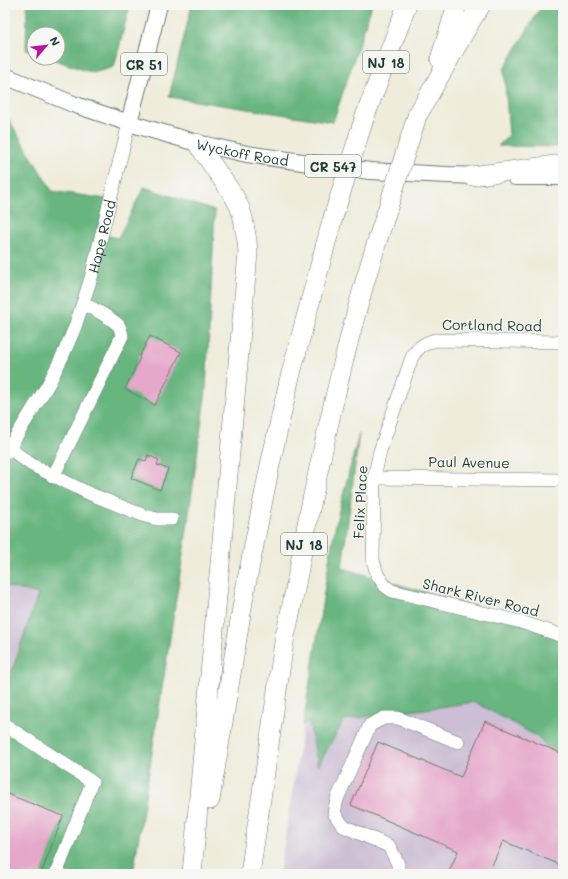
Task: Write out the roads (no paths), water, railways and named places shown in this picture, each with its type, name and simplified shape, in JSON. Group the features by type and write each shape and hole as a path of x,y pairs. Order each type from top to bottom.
{"highway":[{"name":"NJ 18","path":"198,874 245,590 289,381 332,221 364,119 407,5"},
{"name":"NJ 18","path":"250,874 285,636 328,425 353,326 376,244 417,116 427,98 457,5"},
{"path":"427,98 481,5"},
{"path":"192,874 248,253 244,218 240,208 234,196 197,143"},
{"path":"471,176 563,164"}],"main road":[{"name":"Hope Road","path":"129,123 159,5"},
{"name":"Wyckoff Road","path":"5,76 73,104 129,123 197,143 247,154 370,171 471,176 563,178"}],"street":[{"name":"Hope Road","path":"7,450 49,383 75,327 91,278 129,123"},
{"path":"53,476 122,336 118,325 83,303"},
{"name":"Cortland Road","path":"422,345 435,340 563,342"},
{"name":"Felix Place","path":"392,591 385,586 377,574 373,560 374,478 380,450 412,357 422,345"},
{"path":"7,450 32,465 88,493 145,516 157,519 172,519"},
{"name":"Paul Avenue","path":"374,478 563,480"},
{"name":"Shark River Road","path":"392,591 521,622 563,636"},
{"path":"398,874 398,864 389,846 343,826 334,813 337,799 370,726 384,718 398,718 458,742"},
{"path":"5,725 92,782 56,874"}]}
